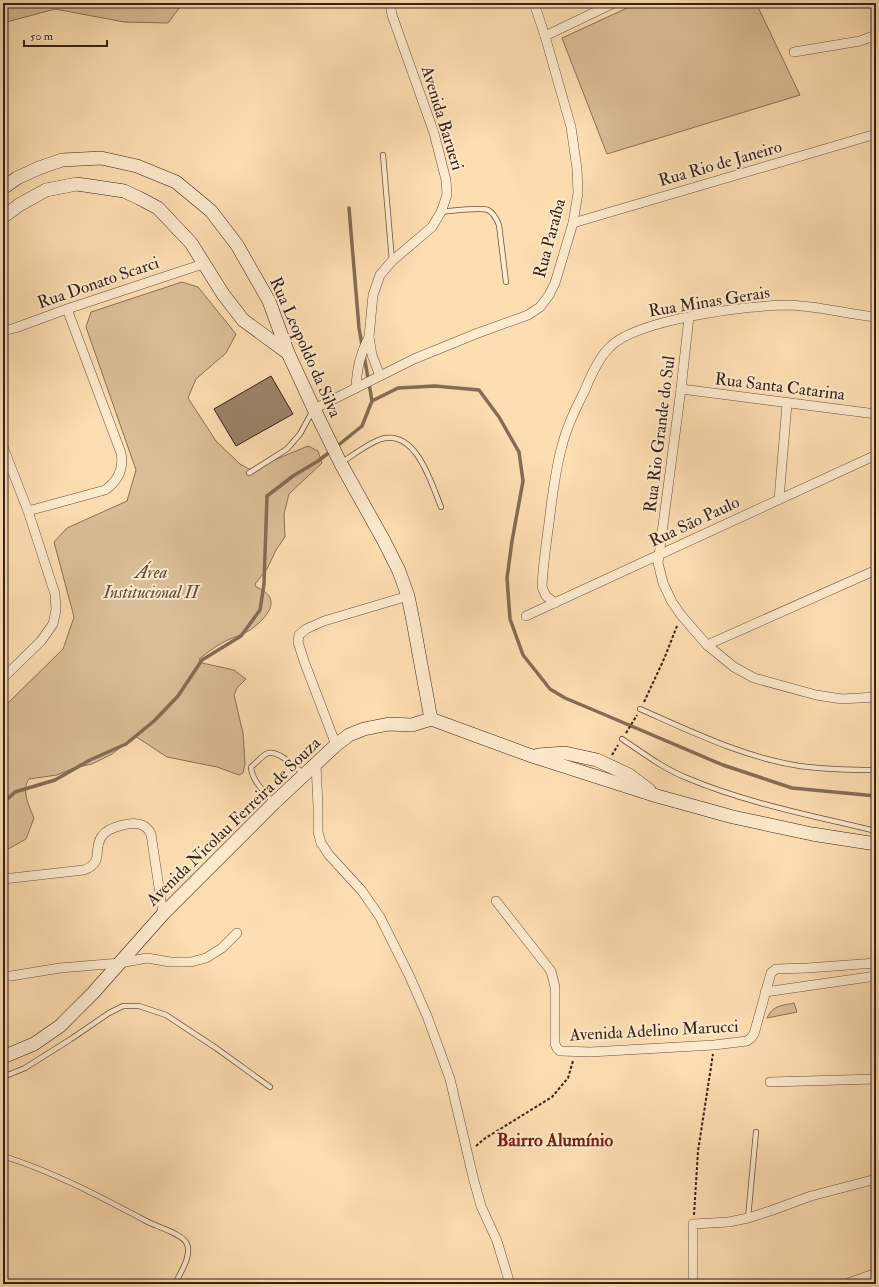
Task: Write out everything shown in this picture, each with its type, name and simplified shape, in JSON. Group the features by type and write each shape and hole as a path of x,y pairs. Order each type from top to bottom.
{"street":[{"name":"Avenida Barueri","path":"380,376 372,355 370,337 373,295 380,275 392,261 432,227 441,212 446,195 446,180 434,133 392,15 390,3"},
{"name":"Rua Paraíba","path":"314,409 414,360 478,333 528,315 540,307 549,295 555,283 573,223 578,193 578,168 571,127 534,3"},
{"path":"545,36 614,3"},
{"path":"794,52 860,41 876,35"},
{"name":"Rua Rio de Janeiro","path":"573,223 876,134"},
{"name":"Rua Leopoldo da Silva","path":"3,188 17,178 38,168 62,160 101,158 137,166 176,182 211,211 237,245 268,301 288,353 314,409 341,464 399,571 408,596 431,719"},
{"path":"3,217 18,205 46,190 77,184 124,191 158,208 191,243 223,294 243,320 288,353"},
{"name":"Rua Donato Scarci","path":"3,331 203,264"},
{"name":"Rua Minas Gerais","path":"555,603 546,596 542,587 550,507 556,471 562,445 582,395 601,358 609,347 620,338 636,330 663,322 743,308 790,305 876,318"},
{"path":"28,511 105,490 114,483 121,469 121,453 67,309"},
{"name":"Rua Rio Grande do Sul","path":"689,317 658,563 663,583 672,602 681,615 707,645 734,667 754,678 816,695 842,699 876,697"},
{"name":"Avenida Barueri","path":"356,388 359,360 370,337"},
{"name":"Rua Santa Catarina","path":"681,389 876,414"},
{"path":"779,499 787,403"},
{"path":"3,447 28,511 55,594 56,610 53,624 41,642 3,678"},
{"name":"Rua São Paulo","path":"526,616 876,454"},
{"path":"707,645 876,570"},
{"path":"336,745 304,661 298,642 299,635 306,629 324,622 408,596"},
{"path":"431,719 529,755 657,796 733,817 791,830 876,844"},
{"name":"Avenida Nicolau Ferreira de Souza","path":"3,1057 34,1044 60,1026 120,963 163,914 274,803 336,745 349,735 364,729 389,724 412,725 431,719"},
{"path":"529,755 565,753 597,760 629,775 657,796"},
{"path":"316,764 318,832 321,843 329,855 362,891 380,917 409,975 427,1016 450,1079 481,1206 497,1241 510,1284"},
{"path":"3,879 84,870 91,867 96,861 98,844 102,835 115,827 124,825 143,825 151,834 163,914"},
{"name":"Avenida Adelino Marucci","path":"496,901 551,972 555,987 555,1044 560,1051 590,1052 714,1045 747,1040 754,1034 771,973 776,969 876,963"},
{"path":"11,976 60,968 120,963 147,958 170,962 191,962 206,958 222,948 237,933"},
{"path":"808,968 810,985"},
{"path":"765,992 876,976"},
{"path":"770,1082 876,1079"},
{"path":"693,1284 693,1224 729,1222 748,1218 811,1196 876,1180"},
{"path":"846,1284 876,1272"}],"lane":[{"path":"383,155 392,261"},
{"path":"441,212 481,209 492,213 499,225 506,282"},
{"path":"249,473 287,450 300,434 314,409"},
{"path":"341,464 381,439 395,438 404,441 416,453 441,506"},
{"path":"640,708 726,745 765,759 800,766 876,770"},
{"path":"622,739 652,759 686,778 731,794 876,831"},
{"path":"274,803 255,780 251,767 266,753 274,752 305,774"},
{"path":"3,1077 25,1068 109,1013 123,1006 138,1006 166,1015 216,1048 270,1088"},
{"path":"748,1218 756,1132"},
{"path":"3,1156 55,1175 183,1239 188,1245 187,1258 175,1284"}],"path":[{"path":"606,764 657,677 671,645 681,615"},
{"path":"693,1224 698,1151 714,1045"},
{"path":"467,1153 484,1140 552,1097 568,1078 572,1068 575,1052"}],"green space":[{"path":"9,3 183,3 168,23 124,22 55,9 3,23 3,12"},
{"path":"638,3 756,3 800,95 607,154 562,38"},
{"name":"Área Institucional II","path":"182,282 198,287 236,334 226,353 196,379 188,398 216,441 240,464 249,469 255,468 308,446 318,451 322,463 289,494 284,514 285,537 276,550 267,569 255,584 256,587 264,591 269,596 271,606 268,612 259,623 249,630 219,645 199,659 202,663 234,670 246,679 237,688 234,695 243,733 245,764 243,773 239,775 217,767 167,757 135,736 112,754 92,764 74,768 57,775 29,779 26,793 34,818 26,839 3,852 3,708 63,649 74,617 54,542 67,528 127,501 136,470 86,327 91,312"},
{"path":"794,1003 797,1012 767,1018 775,1008"}],"building":[{"path":"271,376 293,414 236,446 214,409"}],"waterway":[{"path":"349,208 359,328 362,345"},
{"path":"364,355 372,401"},
{"path":"336,447 362,426 372,401 398,388 435,386 479,390 499,417 519,452 523,481 507,578 510,619 523,655 550,689 565,698 723,765 792,788 876,796"},
{"path":"3,803 15,792 55,780 90,760 126,744 154,721 178,696 202,660 241,636 260,610 264,584 267,496 293,476 318,461 331,451"}],"district":[{"name":"Bairro Alumínio","path":"555,1140"}]}
